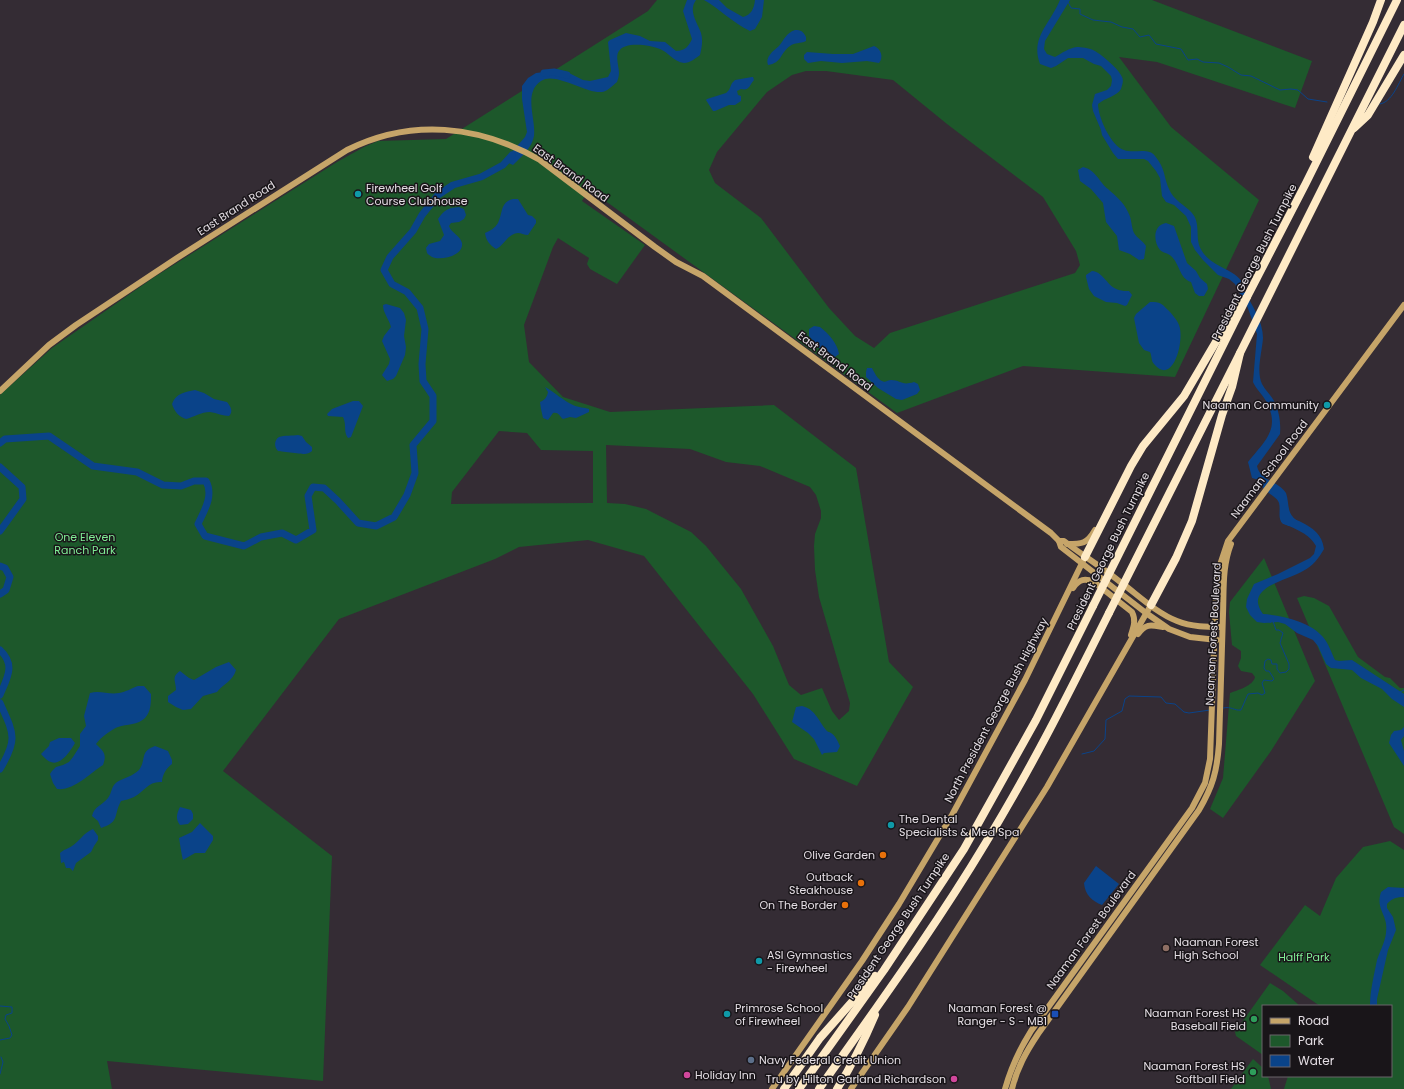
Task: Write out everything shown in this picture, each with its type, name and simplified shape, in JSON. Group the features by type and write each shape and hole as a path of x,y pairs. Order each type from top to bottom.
{"highway":[{"path":"1373,22 1381,0"},
{"path":"1306,183 1312,159 1384,0"},
{"name":"President George Bush Turnpike","path":"799,1089 884,970 964,849 1036,720 1397,0"},
{"path":"819,1089 941,915 1001,818 1042,744 1404,25"},
{"path":"1351,131 1368,115 1404,55"},
{"path":"1084,560 1131,466 1143,446 1184,396 1218,340 1234,310 1247,297"},
{"path":"1151,605 1165,580 1192,521 1222,416 1232,387 1240,353"},
{"path":"784,1089 834,1020 872,977 884,970"},
{"path":"837,1089 852,1066 881,1002"}],"main road":[{"name":"East Brand Road","path":"0,391 49,345 76,325 307,174 347,150 362,142 394,133 428,130 452,130 480,135 515,147 540,160 671,259 703,276 960,465 1059,540 1064,541 1146,613 1168,629 1190,637 1222,640"},
{"name":"Naaman School Road","path":"1236,530 1404,305"},
{"path":"1067,544 1079,544 1085,542 1102,523"},
{"name":"Naaman Forest Boulevard","path":"1005,1089 1017,1054 1199,810 1212,785 1218,760 1219,730 1214,640 1216,593 1220,565 1228,541 1236,530"},
{"name":"Naaman Forest Boulevard","path":"1012,1089 1015,1076 1023,1058 1043,1021 1192,808 1205,784 1210,759 1222,640 1224,570 1228,550 1236,530"},
{"name":"East Brand Road","path":"1059,540 1061,547 1117,579 1172,619 1185,624 1206,627 1222,627"},
{"name":"North President George Bush Highway","path":"772,1089 862,961 899,904 952,816 1025,680 1084,560"},
{"path":"1066,599 1078,582 1082,579 1088,579 1094,582 1132,612 1135,618 1134,624 1121,660"},
{"path":"851,1089 908,1007 1047,787 1121,660 1151,605"},
{"path":"1121,660 1124,658 1142,628 1151,625 1168,629"},
{"path":"1210,759 1218,760"}],"green space":[{"name":"One Eleven Ranch Park","path":"657,0 1152,0 1312,61 1295,108 1157,62 1119,57 1171,127 1259,200 1175,377 1023,366 897,413 589,189 582,201 645,245 617,284 590,269 587,264 589,258 558,238 553,247 524,325 529,362 563,397 610,412 774,405 856,468 889,662 913,687 857,786 794,759 753,694 644,556 588,540 519,547 495,559 339,619 223,771 332,856 323,1081 107,1061 112,1089 0,1089 0,395 52,348 153,278 337,162 378,141 446,139 648,11","holes":["806,71 826,71 893,80 947,124 1043,197 1076,251 1080,265 1075,273 890,333 874,348 855,336 829,308 761,218 715,183 709,170 717,152 767,92 792,75","499,431 527,433 541,450 593,451 593,503 451,504 452,492","606,445 690,449 726,462 760,466 810,487 816,495 821,511 821,518 815,534 814,546 815,570 819,597 850,703 849,711 839,720 832,711 822,688 801,695 789,685 773,646 741,589 706,546 691,532 646,509 625,504 607,503"]},
{"path":"1264,558 1315,681 1271,751 1223,818 1210,809 1223,778 1230,693 1248,685 1254,680 1255,677 1252,673 1241,671 1238,666 1241,658 1241,651 1232,645 1229,612 1230,602"},
{"path":"1304,596 1314,598 1329,606 1358,657 1385,677 1390,678 1400,688 1404,688 1404,834 1394,827 1297,598"},
{"name":"Halff Park","path":"1390,841 1404,850 1404,1089 1284,1089 1288,1077 1392,1077 1392,1005 1319,1005 1260,965 1305,905 1320,916 1336,878 1363,847"},
{"name":"Naaman Forest HS Baseball Field","path":"1270,983 1283,991 1299,1005 1262,1005 1262,1054 1236,1036 1235,1032"},
{"name":"Naaman Forest HS Softball Field","path":"1253,1059 1262,1067 1262,1077 1268,1077 1271,1089 1231,1089"}],"water":[{"path":"687,0 696,0 693,12 702,36 700,55 691,61 684,63 677,61 660,49 644,45 632,45 622,48 619,51 617,59 619,74 617,82 602,92 595,92 554,79 541,81 536,86 531,99 534,129 533,140 526,152 513,165 504,161 525,137 527,132 522,99 522,86 528,78 536,73 544,72 571,74 583,80 590,81 608,77 611,71 608,42 626,33 640,36 650,41 665,42 676,51 684,49 688,46 692,39 683,11"},
{"path":"704,0 719,0 727,8 743,17 752,11 755,0 764,0 762,17 755,29 750,31"},
{"path":"1060,0 1070,0 1045,41 1044,49 1047,54 1055,57 1074,48 1087,48 1100,54 1117,70 1123,78 1121,89 1098,104 1100,116 1106,130 1114,143 1124,150 1149,152 1152,153 1159,161 1171,193 1192,213 1196,220 1198,241 1203,252 1214,263 1233,273 1242,282 1244,291 1261,325 1263,338 1259,367 1260,379 1276,405 1279,417 1280,434 1257,466 1262,475 1283,489 1288,499 1291,515 1319,535 1324,549 1310,567 1296,575 1270,586 1263,591 1259,597 1258,605 1263,614 1295,620 1311,627 1327,642 1335,660 1352,660 1404,694 1404,707 1392,699 1382,689 1361,678 1352,670 1331,668 1326,664 1318,646 1313,640 1297,633 1285,624 1278,622 1257,622 1250,615 1246,607 1247,599 1254,584 1310,558 1314,554 1316,546 1311,539 1304,534 1281,522 1278,500 1263,488 1259,480 1252,478 1248,462 1269,434 1272,419 1266,401 1253,382 1257,334 1244,297 1240,294 1235,284 1229,279 1218,275 1195,250 1191,242 1191,227 1186,216 1174,205 1166,202 1162,196 1160,178 1156,171 1148,161 1144,159 1118,159 1102,135 1092,105 1095,94 1107,90 1111,86 1111,76 1101,66 1083,58 1068,58 1051,68 1040,64 1038,55 1039,39"},
{"path":"795,30 803,32 806,37 806,41 792,45 776,62 768,65 767,62 770,54 779,46 787,35"},
{"path":"874,46 881,53 881,61 879,63 867,61 842,63 821,61 808,63 804,59 804,55 807,52 853,54"},
{"path":"753,77 754,80 749,88 737,91 738,95 741,96 741,101 735,105 729,105 713,111 706,100 707,99 726,93 735,80"},
{"path":"1083,167 1094,173 1124,206 1129,215 1134,233 1146,246 1144,259 1139,260 1130,254 1119,250 1117,236 1106,222 1103,203 1091,189 1080,181 1078,170"},
{"path":"518,199 528,215 532,216 536,220 536,223 528,235 519,233 514,234 496,249 486,238 485,233 497,225 502,208 509,200"},
{"path":"459,207 464,209 466,215 464,219 459,222 451,223 449,226 461,240 462,247 455,254 446,258 432,257 427,253 426,248 429,244 440,241 444,235 438,219 442,213 447,210"},
{"path":"1166,223 1174,226 1187,263 1207,284 1208,289 1204,296 1199,296 1195,293 1191,282 1184,277 1174,259 1170,255 1160,250 1155,238 1159,227"},
{"path":"1092,271 1100,274 1111,286 1121,291 1129,291 1132,295 1127,305 1125,306 1117,303 1106,302 1094,296 1089,289 1086,277 1086,275"},
{"path":"1150,302 1162,304 1173,315 1179,325 1179,350 1172,366 1167,370 1161,370 1154,364 1150,352 1144,350 1139,343 1134,318 1136,314"},
{"path":"386,304 400,308 404,313 406,320 404,336 406,347 405,355 396,376 387,381 382,375 389,364 390,359 382,341 391,327 383,308 383,305"},
{"path":"814,326 820,327 829,336 837,346 839,354 832,357 819,348 809,336 809,329"},
{"path":"867,368 872,368 878,378 883,382 894,380 904,383 914,382 918,384 920,390 917,394 902,400 896,399 878,388 866,377"},
{"path":"545,387 577,407 589,409 589,412 576,418 570,417 563,419 558,414 553,413 548,420 543,418 540,402 548,394"},
{"path":"195,390 214,399 227,402 231,409 229,416 207,412 186,419 181,417 173,407 172,404 174,400 178,395"},
{"path":"353,401 359,401 363,406 351,437 348,438 343,417 328,416 327,414 332,409"},
{"path":"298,435 302,436 312,447 311,452 302,454 278,451 275,446 277,438"},
{"path":"229,662 236,670 235,674 217,692 203,696 191,709 183,710 168,702 168,696 176,690 175,677 180,671 194,680 216,667"},
{"path":"138,686 144,686 151,694 150,707 147,716 139,722 118,727 103,737 96,744 105,756 103,765 82,781 70,787 57,789 50,774 56,767 69,762 80,746 80,734 86,726 84,716 90,693 119,693"},
{"path":"802,706 813,712 826,730 836,737 840,746 837,752 824,753 822,755 814,739 792,722 796,707"},
{"path":"1404,727 1404,736 1401,740 1404,751 1404,766 1389,743 1391,735 1394,731 1401,730"},
{"path":"59,738 71,738 75,743 62,760 55,763 46,759 41,754 49,746 50,742"},
{"path":"155,746 168,751 172,760 172,764 165,772 162,782 153,783 138,795 121,801 114,821 101,828 98,821 92,816 93,813 108,798 115,784 139,770 145,753 150,748"},
{"path":"180,807 191,810 193,814 193,819 188,824 180,825 178,823 177,816"},
{"path":"200,823 213,836 213,840 205,853 195,853 183,860 179,838 192,832"},
{"path":"93,829 98,836 98,840 91,852 76,863 73,871 70,868 66,868 64,862 61,863 60,853 75,844"},
{"path":"1096,866 1119,884 1102,905 1095,902 1087,894 1084,883"},
{"path":"1388,887 1404,888 1404,897 1395,898 1387,904 1387,908 1393,917 1396,930 1388,950 1377,1005 1370,1005 1371,989 1377,960 1384,943 1386,933 1386,922 1380,903 1381,892"}],"waterway":[{"path":"1068,2 1071,8 1080,9 1080,14 1093,20 1111,22 1122,27 1133,29 1140,37 1149,35 1156,44 1181,49 1188,60 1197,59 1203,62 1219,63 1241,75 1251,76 1280,90 1298,90 1308,99 1327,102"},
{"path":"544,73 554,72 567,75"},
{"path":"1380,104 1388,100 1404,74"},
{"path":"0,443 5,439 49,436 93,466 137,472 163,485 181,486 194,481 206,481 209,498 198,524 205,536 244,546 261,537 282,533 296,540 313,530 308,496 313,487 324,488 358,523 376,526 394,517 407,495 415,473 413,445 433,421 433,396 423,381 422,364 425,329 420,308 407,292 392,284 384,270 390,257 413,231 422,215 438,195 453,185 481,177 503,165 512,155"},
{"path":"0,467 22,487 23,499 0,531"},
{"path":"0,566 5,568 10,577 6,590 0,594"},
{"path":"1223,708 1241,710 1248,694 1258,693 1262,695 1265,693 1262,683 1264,680 1272,681 1274,679 1269,671 1266,671 1264,668 1265,661 1268,659 1271,660 1272,664 1277,664 1277,669 1280,673 1286,672 1289,669 1289,664 1280,643 1283,633 1276,630 1273,621"},
{"path":"0,650 8,661 9,666 9,672 0,695"},
{"path":"1400,692 1404,690"},
{"path":"1082,754 1094,751 1105,739 1106,720 1122,711 1125,699 1129,696 1161,697 1166,703 1175,704 1184,712 1189,713 1210,710"},
{"path":"0,703 12,736 10,750 0,769"},
{"path":"0,1006 12,1007 12,1013 6,1015 5,1019 12,1035 10,1038 0,1040"},
{"path":"0,1074 3,1062 1,1057"}],"place":[{"name":"Firewheel Golf Course Clubhouse","path":"358,194"},
{"name":"Naaman Community","path":"1327,405"},
{"name":"The Dental Specialists & Med Spa","path":"891,825"},
{"name":"Olive Garden","path":"883,855"},
{"name":"Outback Steakhouse","path":"861,883"},
{"name":"On The Border","path":"845,905"},
{"name":"Naaman Forest High School","path":"1166,948"},
{"name":"ASI Gymnastics - Firewheel","path":"759,961"},
{"name":"Primrose School of Firewheel","path":"727,1014"},
{"name":"Naaman Forest @ Ranger - S - MB1","path":"1055,1014"},
{"name":"Naaman Forest HS Baseball Field","path":"1254,1019"},
{"name":"Navy Federal Credit Union","path":"751,1060"},
{"name":"Naaman Forest HS Softball Field","path":"1253,1072"},
{"name":"Holiday Inn","path":"687,1075"},
{"name":"Tru by Hilton Garland Richardson","path":"954,1079"}]}
